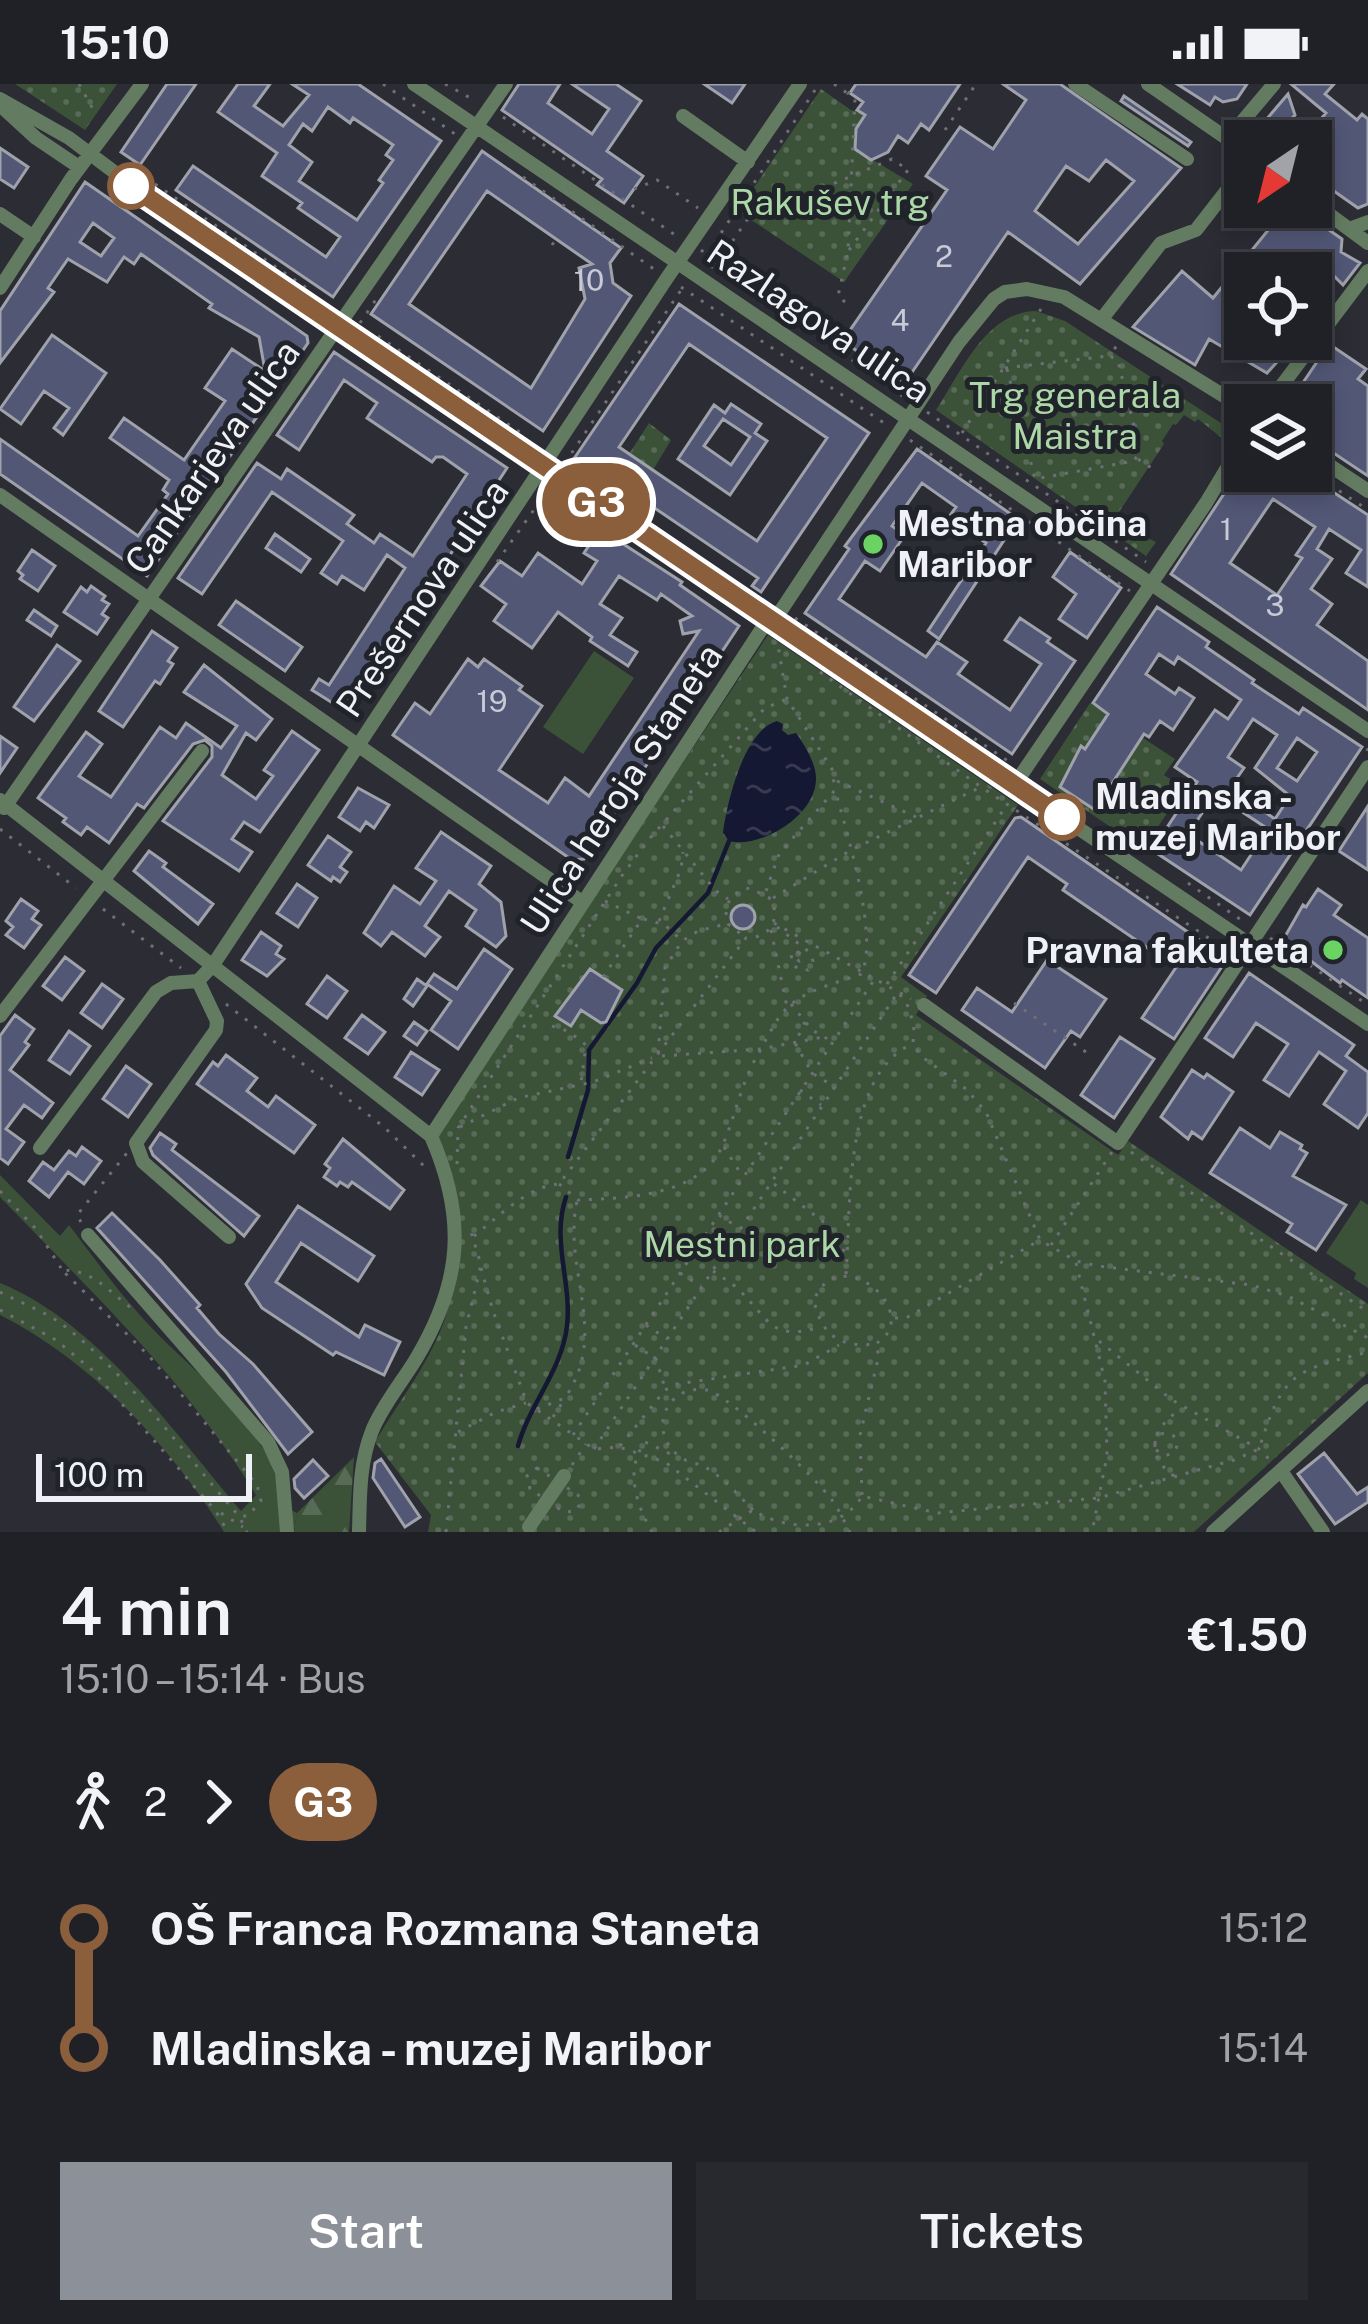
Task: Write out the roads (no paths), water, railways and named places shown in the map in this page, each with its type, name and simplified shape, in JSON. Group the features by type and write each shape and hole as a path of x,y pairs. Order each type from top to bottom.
{"street":[{"path":"0,288 142,84"},
{"name":"Razlagova ulica","path":"414,84 907,419 1153,578 1368,730"},
{"name":"Cankarjeva ulica","path":"2,806 340,329 506,84"},
{"name":"Prešernova ulica","path":"198,981 800,84"},
{"path":"1075,84 1187,159"},
{"path":"1148,84 1223,134 1241,122 1274,84"},
{"path":"0,102 69,138 85,162 1368,1024"},
{"path":"683,116 748,162"},
{"path":"1101,320 1161,243 1196,230 1224,194"},
{"path":"0,214 34,237"},
{"path":"1332,216 1368,243"},
{"path":"1349,229 1368,222"},
{"path":"1283,384 1368,271"},
{"path":"907,419 994,298 1016,289 1052,292 1224,396"},
{"name":"Ulica heroja Staneta","path":"431,1136 760,630 773,620 907,419"},
{"path":"1332,467 1368,491"},
{"path":"1017,784 1224,470"},
{"path":"0,495 359,747 589,899"},
{"path":"0,1016 202,751"},
{"path":"923,1005 1118,1143 1368,767"},
{"path":"2,806 431,1136 443,1165 453,1220 450,1285 428,1339 374,1426 361,1466 358,1532"},
{"path":"40,1148 156,992 171,983 198,981 217,1021 216,1030 136,1143 143,1162 229,1237"},
{"path":"88,1235 268,1442 282,1472 287,1532"},
{"path":"1213,1532 1368,1390"},
{"path":"1281,1471 1323,1532"},
{"path":"529,1527 564,1476"}],"water":[{"path":"777,721 788,735 796,733 809,754 816,778 814,792 785,826 756,840 729,841 723,833 739,769 755,738"}],"waterway":[{"path":"568,1157 588,1090 589,1050 656,948 708,893 729,841"},
{"path":"518,1446 564,1342 568,1310 561,1230 566,1197"}],"place":[{"name":"Mestna občina Maribor","path":"873,544"},
{"name":"Mladinska - muzej Maribor","path":"1062,817"},
{"name":"Pravna fakulteta","path":"1333,950"}],"park label":[{"name":"Rakušev trg","path":"830,202"},
{"name":"Trg generala Maistra","path":"1075,416"},
{"name":"Mestni park","path":"742,1244"}]}
